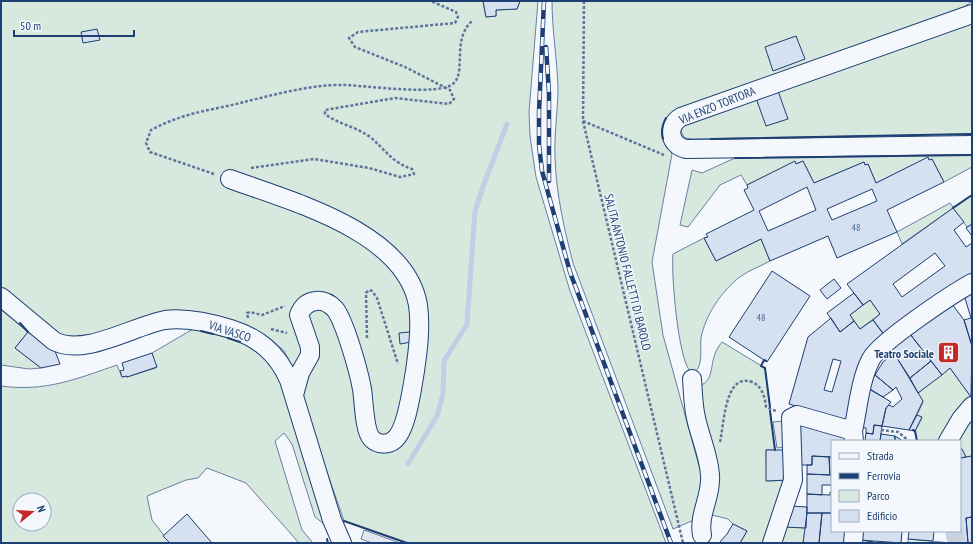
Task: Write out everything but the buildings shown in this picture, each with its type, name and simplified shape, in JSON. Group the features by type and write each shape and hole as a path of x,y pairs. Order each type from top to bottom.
{"street":[{"name":"VIA ENZO TORTORA","path":"972,14 681,117 675,121 671,130 674,142 679,146 686,148 972,145"},
{"path":"230,179 315,210 348,225 375,242 395,262 407,279 418,304 418,350 414,380 402,428 396,438 389,444 381,444 372,439 368,432 362,389 353,353 340,319 334,309 326,303 312,301 306,304 300,311 299,320 309,343 310,355 300,373 294,395"},
{"path":"772,543 794,480 791,418 797,415 854,436 866,372 875,354 950,296 972,283"},
{"name":"VIA VASCO","path":"1,297 54,341 68,346 86,345 151,324 171,320 191,320 238,331 263,344 274,354 284,368 294,395 332,520 344,542"},
{"path":"692,379 696,418 709,466 709,488 700,527 702,535"},
{"path":"949,440 961,419 972,406"},
{"path":"853,543 854,532"}],"path":[{"path":"249,169 314,159 369,168 400,177 411,176 414,174 412,169 384,152 370,137 325,114 325,110 395,98 449,104 454,99 453,94 446,88 405,67 354,47 348,38 358,32 455,23 458,17 456,12 431,1"},
{"name":"SALITA ANTONIO FALLETTI DI BAROLO","path":"584,1 583,120 683,543"},
{"path":"230,179 150,152 146,143 151,130 176,118 287,91 341,84 403,89 446,88 454,83 458,72 459,54 463,34 472,21"},
{"path":"583,120 668,157"},
{"path":"709,466 719,447 726,402 736,385 743,381 750,381 756,384 765,398 766,407"},
{"path":"881,430 898,432 908,440"}],"green space":[{"path":"1,1 483,1 486,17 496,16 496,10 517,9 520,1 538,1 529,112 530,136 536,177 570,291 666,543 407,543 344,521 295,371 284,351 260,332 207,315 87,338 63,337 1,289"},
{"path":"552,1 972,1 963,8 675,112 669,117 662,127 663,137 672,154 652,262 663,335 704,484 694,520 673,529 573,263 567,237 559,197 555,157 558,87"},
{"path":"972,23 972,134 692,139 685,138 681,132 683,125"},
{"path":"972,154 972,167 944,182 932,159 929,160 928,158 876,183 868,164 865,165 864,162 814,183 803,161 796,164 794,162 747,185 741,175 720,185 688,227 680,225 692,170 702,173 735,158"},
{"path":"972,195 972,224 967,227 953,208 902,244 897,232 950,203 953,207"},
{"path":"704,238 716,261 761,239 770,261 751,270 733,282 715,304 706,321 701,338 700,364 696,371 690,371 682,350 676,315 673,279 673,254"},
{"path":"870,300 880,314 860,329 850,315"},
{"path":"1,305 28,332 15,348 41,368 29,369 1,365"},
{"path":"193,329 226,337 248,345 266,358 273,366 282,382 324,524 315,517 292,444 284,433 275,441 302,530 313,543 299,543 246,483 207,468 198,478 186,480 147,496 152,520 170,543 1,543 1,386 47,386 117,365 122,377 127,377 156,368 152,353"},
{"path":"722,342 765,368 775,450 766,450 767,481 788,480 765,543 740,543 747,531 733,524 728,519 708,514 698,386 707,381 711,373 715,352"},
{"path":"950,368 971,397 961,408 943,440 917,440 915,431 922,418 917,415 923,402 918,393"},
{"path":"972,414 972,456 966,457 961,450 961,440 955,440"},
{"path":"784,527 806,528 803,543 778,543"},
{"path":"908,539 951,543 908,543"}],"shaded area":[{"path":"783,421 786,447 777,448 773,422"},
{"path":"364,530 400,543 372,543 361,539"}],"waterway":[{"path":"408,464 437,416 443,394 444,361 467,324 475,211 507,124"}],"tunnel":[{"path":"954,532 957,543"}],"railway":[{"path":"544,1 539,112 539,145 542,171 570,272 671,543"},
{"path":"546,47 549,93 549,181"}],"wall":[{"path":"663,139 662,128 666,118"},
{"path":"711,139 972,134"},
{"path":"735,158 972,155"},
{"path":"953,208 972,195"},
{"path":"20,323 28,332"},
{"path":"201,331 213,334"},
{"path":"228,338 240,342"},
{"path":"766,361 764,360 761,366 765,368 770,407"},
{"path":"770,411 775,450"},
{"path":"913,430 915,431 917,440"},
{"path":"344,521 407,543"},
{"path":"327,539 328,543"}],"place":[{"name":"Teatro Sociale","path":"949,353"}]}
